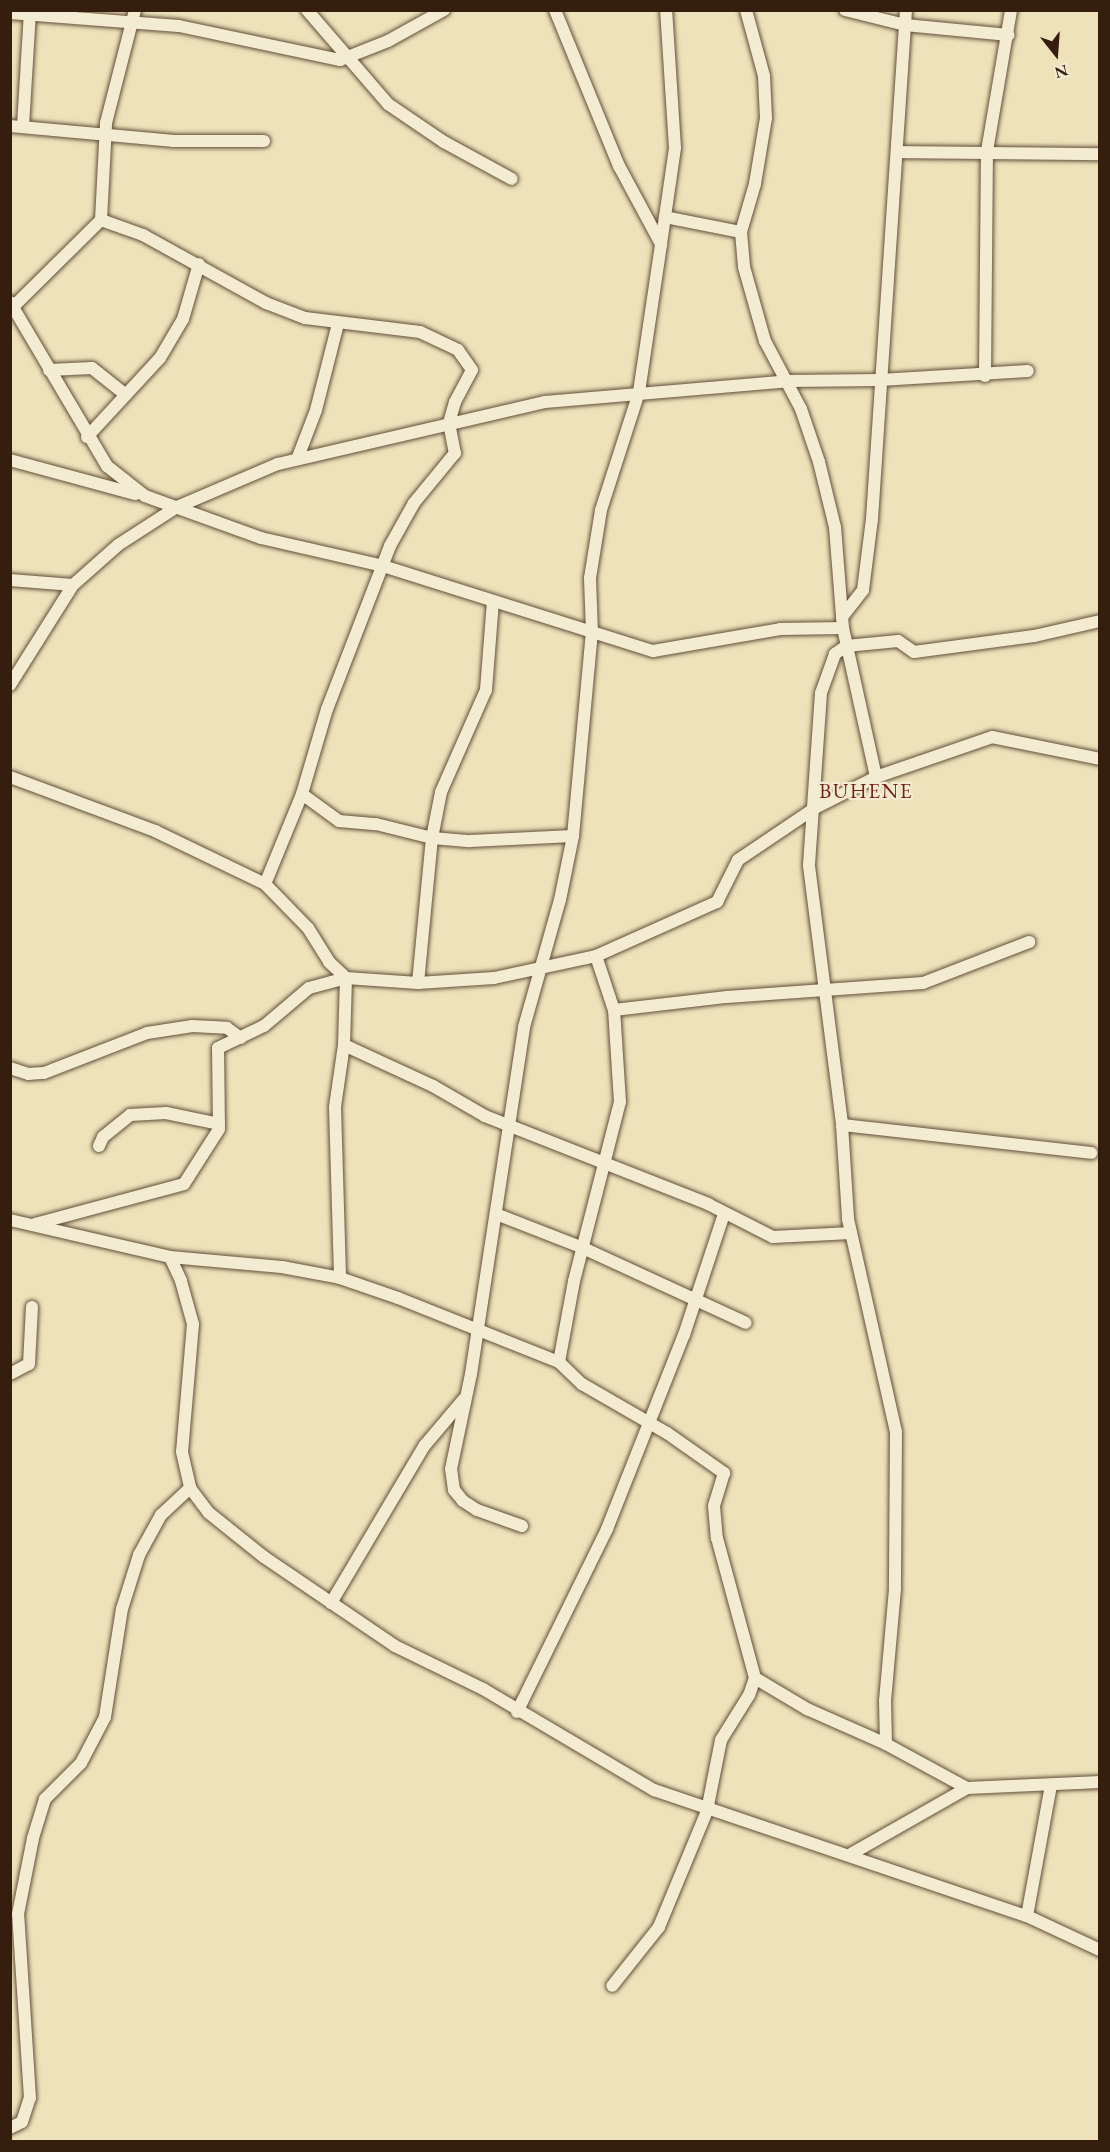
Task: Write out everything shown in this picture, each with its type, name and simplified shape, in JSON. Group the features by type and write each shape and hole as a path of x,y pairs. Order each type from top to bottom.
{"street":[{"path":"307,10 352,58 388,104 444,142 512,179"},
{"path":"10,13 133,15 326,57 352,58 444,10"},
{"path":"555,10 620,166 661,244"},
{"path":"522,1526 477,1510 454,1490 451,1469 467,1395 524,1027 573,836 592,633 590,578 601,510 639,392 665,218 675,148 666,10"},
{"path":"746,10 764,76 766,118 755,184 741,232 751,303 765,341 788,381 819,462 834,520 846,646 876,777"},
{"path":"845,10 905,25 1009,35"},
{"path":"842,622 863,585 872,519 906,10"},
{"path":"985,376 987,151 1009,35 1011,10"},
{"path":"29,12 17,126 174,141 264,141"},
{"path":"133,15 105,134 101,220 12,304 87,437 107,466 145,496"},
{"path":"897,152 987,151 1100,154"},
{"path":"665,218 741,232"},
{"path":"101,220 143,235 266,303 305,318 338,324 392,326 420,332 458,351 467,359 471,375 455,402 448,423 455,453 414,503 383,566 327,710 302,794 265,884"},
{"path":"87,437 160,358 183,319 199,264"},
{"path":"298,458 316,410 338,324"},
{"path":"49,370 92,368 126,395"},
{"path":"10,685 73,585 144,525 177,507 298,458 545,402 639,392 788,381 985,376 1028,371"},
{"path":"10,460 145,496 261,538 383,566 637,648 662,651 780,628 842,622"},
{"path":"10,580 73,585"},
{"path":"418,983 432,838 441,792 486,690 493,601"},
{"path":"886,1744 885,1701 895,1589 896,1432 846,1206 842,1125 822,992 809,866 815,808 821,693 836,654 846,646 898,642 914,652 1034,636 1100,621"},
{"path":"31,1225 184,1184 219,1124 216,1055 221,1045 241,1038 273,1020 309,988 346,978 418,983 540,970 596,956 717,902 738,860 815,808 876,777 997,736 1100,759"},
{"path":"10,777 155,831 265,884 308,928 329,962 346,978 344,1045 335,1107 340,1278"},
{"path":"302,794 339,821 376,824 432,838 470,841 573,836"},
{"path":"614,1010 727,997 923,983 1029,942"},
{"path":"559,1362 583,1248 620,1102 614,1010 596,956"},
{"path":"10,1068 28,1074 44,1073 147,1033 192,1026 227,1028 241,1038"},
{"path":"344,1045 510,1127 708,1204 724,1214 773,1236 852,1233"},
{"path":"99,1146 103,1137 130,1115 166,1113 219,1124"},
{"path":"842,1125 1091,1153"},
{"path":"496,1214 583,1248 746,1323"},
{"path":"517,1712 607,1529 696,1300 724,1214"},
{"path":"10,1220 170,1257 282,1267 340,1278 478,1327 559,1362 582,1384 647,1422 724,1473 714,1506 717,1538 755,1678 749,1695 721,1740 707,1811 655,1935 612,1986"},
{"path":"170,1257 185,1290 193,1324 182,1452 190,1488 209,1513 331,1603 395,1646 483,1689 517,1712 654,1790 707,1811 851,1854 1027,1916 1100,1950"},
{"path":"10,1374 29,1364 32,1307"},
{"path":"331,1603 426,1445 467,1395"},
{"path":"10,2128 22,2121 30,2098 18,1914 33,1838 45,1799 81,1763 105,1717 122,1610 139,1555 161,1515 190,1488"},
{"path":"755,1678 807,1709 886,1744 967,1788"},
{"path":"851,1854 967,1788 1100,1782"},
{"path":"1027,1916 1051,1785"}],"district":[{"name":"BUHENE","path":"866,791"}]}
